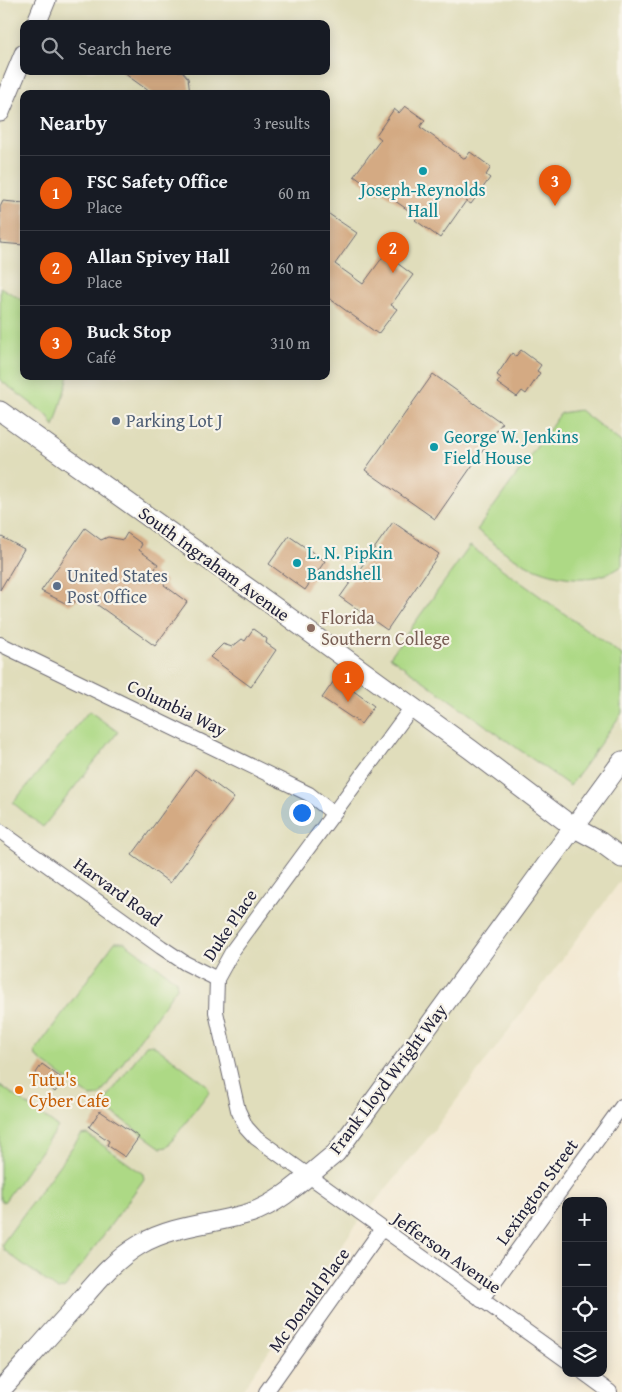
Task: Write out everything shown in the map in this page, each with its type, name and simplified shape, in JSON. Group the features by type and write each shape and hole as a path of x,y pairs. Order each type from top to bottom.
{"street":[{"path":"38,20 46,0"},
{"path":"0,112 20,64"},
{"name":"South Ingraham Avenue","path":"0,411 412,707 573,827 599,841 622,858"},
{"name":"Columbia Way","path":"0,644 309,794 333,813"},
{"name":"Duke Place","path":"307,1176 256,1138 246,1127 238,1110 216,1012 217,979 234,950 412,707"},
{"name":"Frank Lloyd Wright Way","path":"0,1391 88,1289 114,1263 141,1244 172,1232 251,1212 278,1200 336,1153 622,761"},
{"name":"Harvard Road","path":"0,831 185,963 217,979"},
{"name":"Lexington Street","path":"481,1300 622,1106"},
{"name":"Jefferson Avenue","path":"307,1176 562,1357"},
{"name":"Mc Donald Place","path":"266,1392 381,1230"},
{"path":"589,1377 610,1392"}],"shaded area":[{"name":"Florida Southern College","path":"0,0 622,0 622,879 435,1129 353,1229 241,1392 0,1392"}],"green space":[{"path":"0,287 20,299 20,380 68,380 54,427 48,416 0,380"},
{"path":"580,410 622,443 622,566 596,577 581,578 551,574 523,563 502,550 477,530 561,413"},
{"path":"470,546 622,655 622,713 570,786 390,657"},
{"path":"89,711 118,732 43,827 13,803"},
{"path":"115,942 124,942 176,980 177,987 99,1096 91,1097 36,1057 35,1051"},
{"path":"152,1044 207,1085 209,1092 167,1147 161,1148 106,1108 105,1101 146,1045"},
{"path":"0,1085 58,1127 4,1202 0,1200"},
{"path":"87,1134 143,1174 144,1179 65,1288 58,1290 4,1250 2,1244 81,1135"}],"building":[{"path":"127,75 185,75 188,78 190,90 147,90"},
{"name":"Joseph-Reynolds Hall","path":"405,106 425,120 420,127 465,159 470,152 491,167 486,175 490,178 471,204 466,201 440,238 415,220 418,217 381,191 379,194 354,176 381,139 376,135 394,109 399,113"},
{"path":"3,201 20,203 20,245 0,243 0,207"},
{"path":"330,215 357,233 335,264 363,284 385,254 413,275 391,305 397,309 378,334 330,299"},
{"path":"521,350 541,365 537,371 540,373 526,394 522,391 517,397 497,383 501,378 497,375 512,353 516,356"},
{"name":"George W. Jenkins Field House","path":"433,374 502,423 435,519 365,470"},
{"path":"393,522 439,554 387,630 340,597"},
{"path":"85,528 101,540 108,537 123,540 127,533 142,544 139,550 158,564 153,572 166,581 164,585 187,602 155,646 85,596 69,605 41,591"},
{"path":"0,536 24,549 0,590"},
{"name":"L. N. Pipkin Bandshell","path":"289,536 325,561 305,590 269,564"},
{"path":"253,629 267,639 266,643 276,650 251,687 210,657 223,644 232,647 242,639 245,641"},
{"path":"336,678 374,706 361,724 322,698"},
{"path":"195,769 234,798 170,883 132,855"},
{"path":"42,1064 64,1080 55,1092 34,1076"},
{"path":"100,1111 139,1137 125,1157 107,1145 109,1141 89,1127"}],"place":[{"name":"Joseph-Reynolds Hall","path":"423,171"},
{"name":"Buck Stop","path":"555,206"},
{"name":"Allan Spivey Hall","path":"393,273"},
{"name":"Parking Lot J","path":"116,421"},
{"name":"George W. Jenkins Field House","path":"434,447"},
{"name":"L. N. Pipkin Bandshell","path":"297,563"},
{"name":"United States Post Office","path":"57,586"},
{"name":"Florida Southern College","path":"311,628"},
{"name":"FSC Safety Office","path":"348,702"},
{"name":"Tutu's Cyber Cafe","path":"19,1090"}]}
